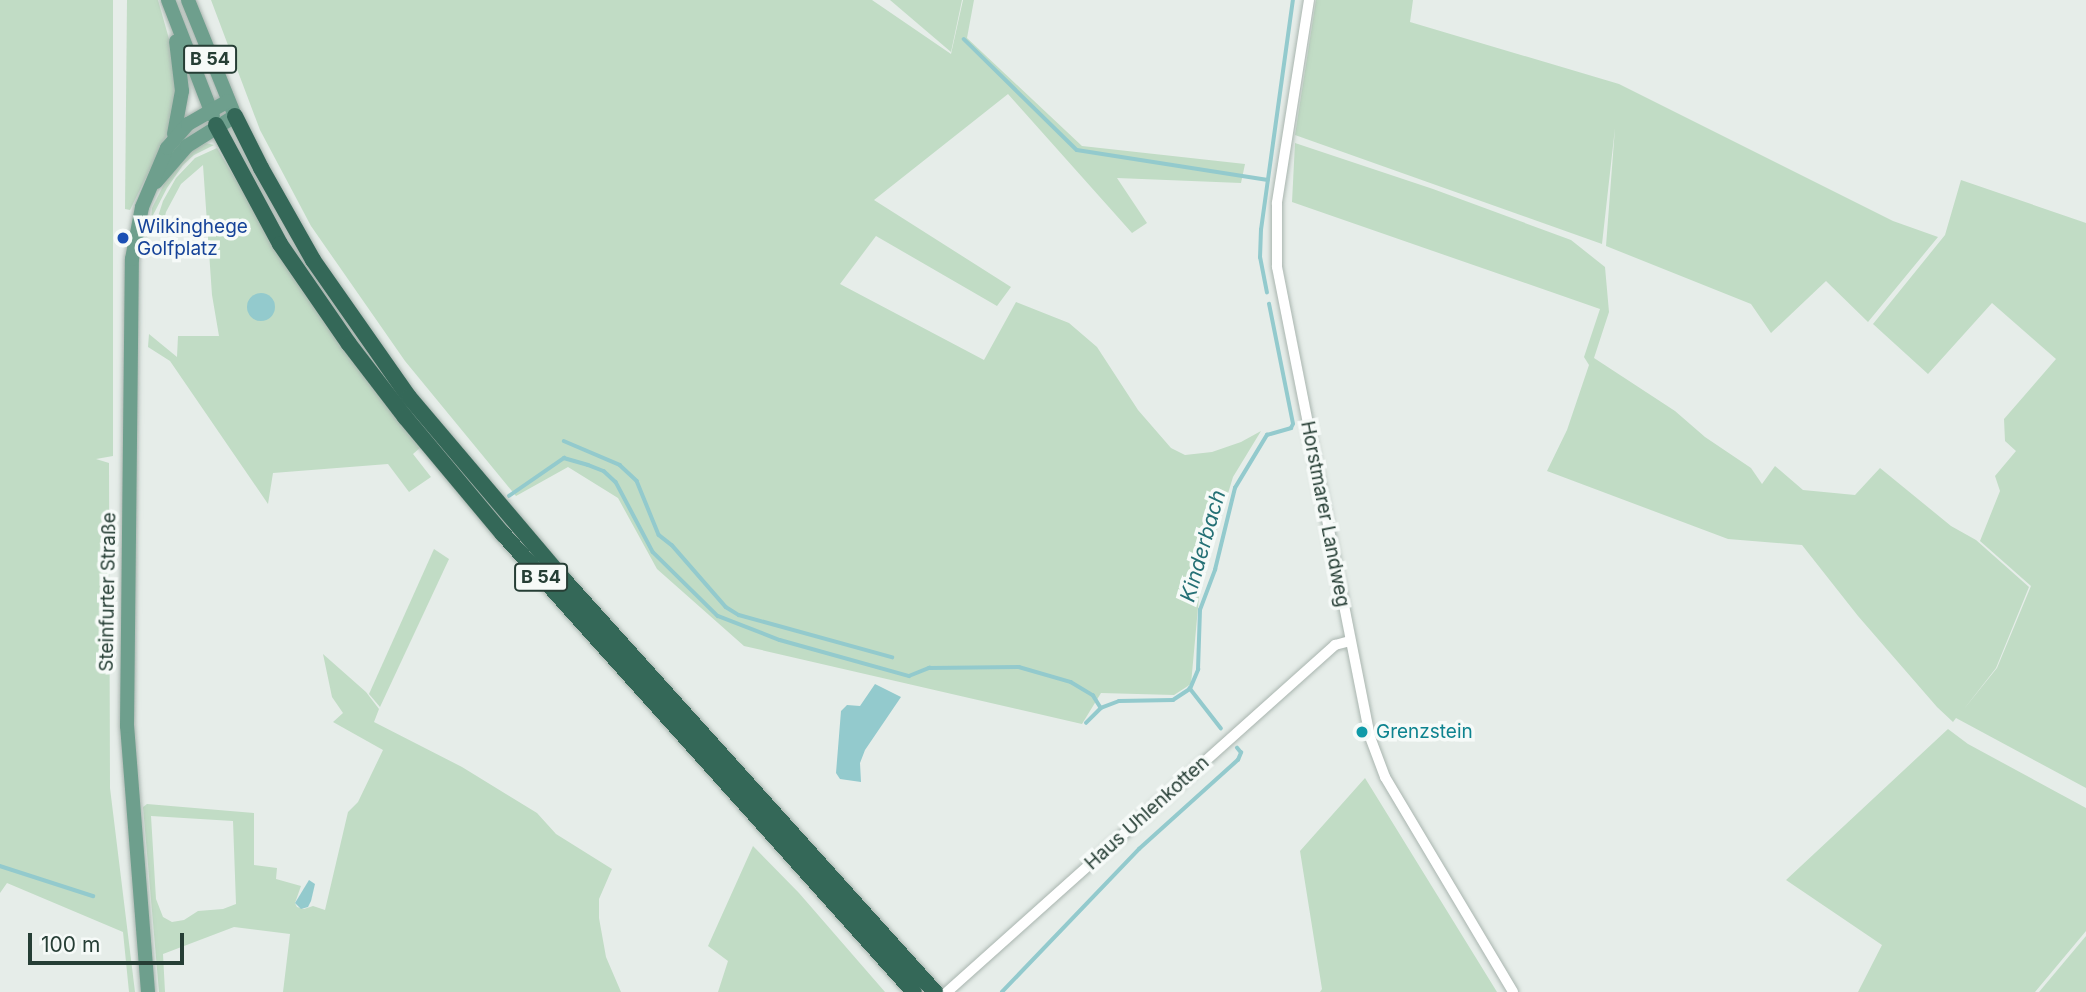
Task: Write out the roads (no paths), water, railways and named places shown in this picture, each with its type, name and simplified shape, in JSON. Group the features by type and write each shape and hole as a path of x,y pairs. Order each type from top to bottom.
{"highway":[{"name":"B 54","path":"235,116 307,249 409,397 565,581 935,992"},
{"name":"B 54","path":"216,125 280,244 333,322 413,426 503,534 914,992"}],"main road":[{"name":"B 54","path":"168,0 216,125"},
{"name":"B 54","path":"188,0 235,116"},
{"path":"172,141 182,91 175,22"},
{"name":"Steinfurter Straße","path":"148,992 129,774 126,687 131,291 135,241 154,171 172,141 188,124 228,101"},
{"name":"Steinfurter Straße","path":"146,194 179,153 216,125 235,116"}],"street":[{"name":"Horstmarer Landweg","path":"1309,0 1277,202 1277,267 1350,641 1370,737 1385,776 1513,992"},
{"name":"Haus Uhlenkotten","path":"947,992 1335,645 1350,641"}],"water":[{"path":"261,293 271,297 275,307 271,317 261,321 251,317 247,307 251,297"},
{"path":"875,684 901,697 865,750 860,763 861,782 840,779 836,773 841,711 847,705 860,706"},
{"path":"309,880 315,884 311,901 308,907 301,909 295,903"}],"waterway":[{"name":"Kinderbach","path":"1267,293 1260,258 1261,230 1293,0"},
{"path":"964,39 1077,150 1268,180"},
{"name":"Kinderbach","path":"1221,729 1190,689 1198,670 1200,610 1215,570 1235,488 1267,435 1291,428 1293,424 1269,304"},
{"path":"564,441 620,465 637,481 659,535 672,545 726,607 739,615 892,657"},
{"path":"509,496 564,458 588,465 604,471 616,482 653,552 718,616 780,640 909,676 929,668 1019,667 1071,682 1093,695 1101,708"},
{"path":"1086,723 1101,708 1119,701 1173,700 1190,689"},
{"name":"Kinderbach","path":"1002,992 1139,849 1238,760 1241,753 1237,748"},
{"path":"0,866 93,896"}],"place":[{"name":"Wilkinghege Golfplatz","path":"123,238"},
{"name":"Grenzstein","path":"1362,732"}]}
